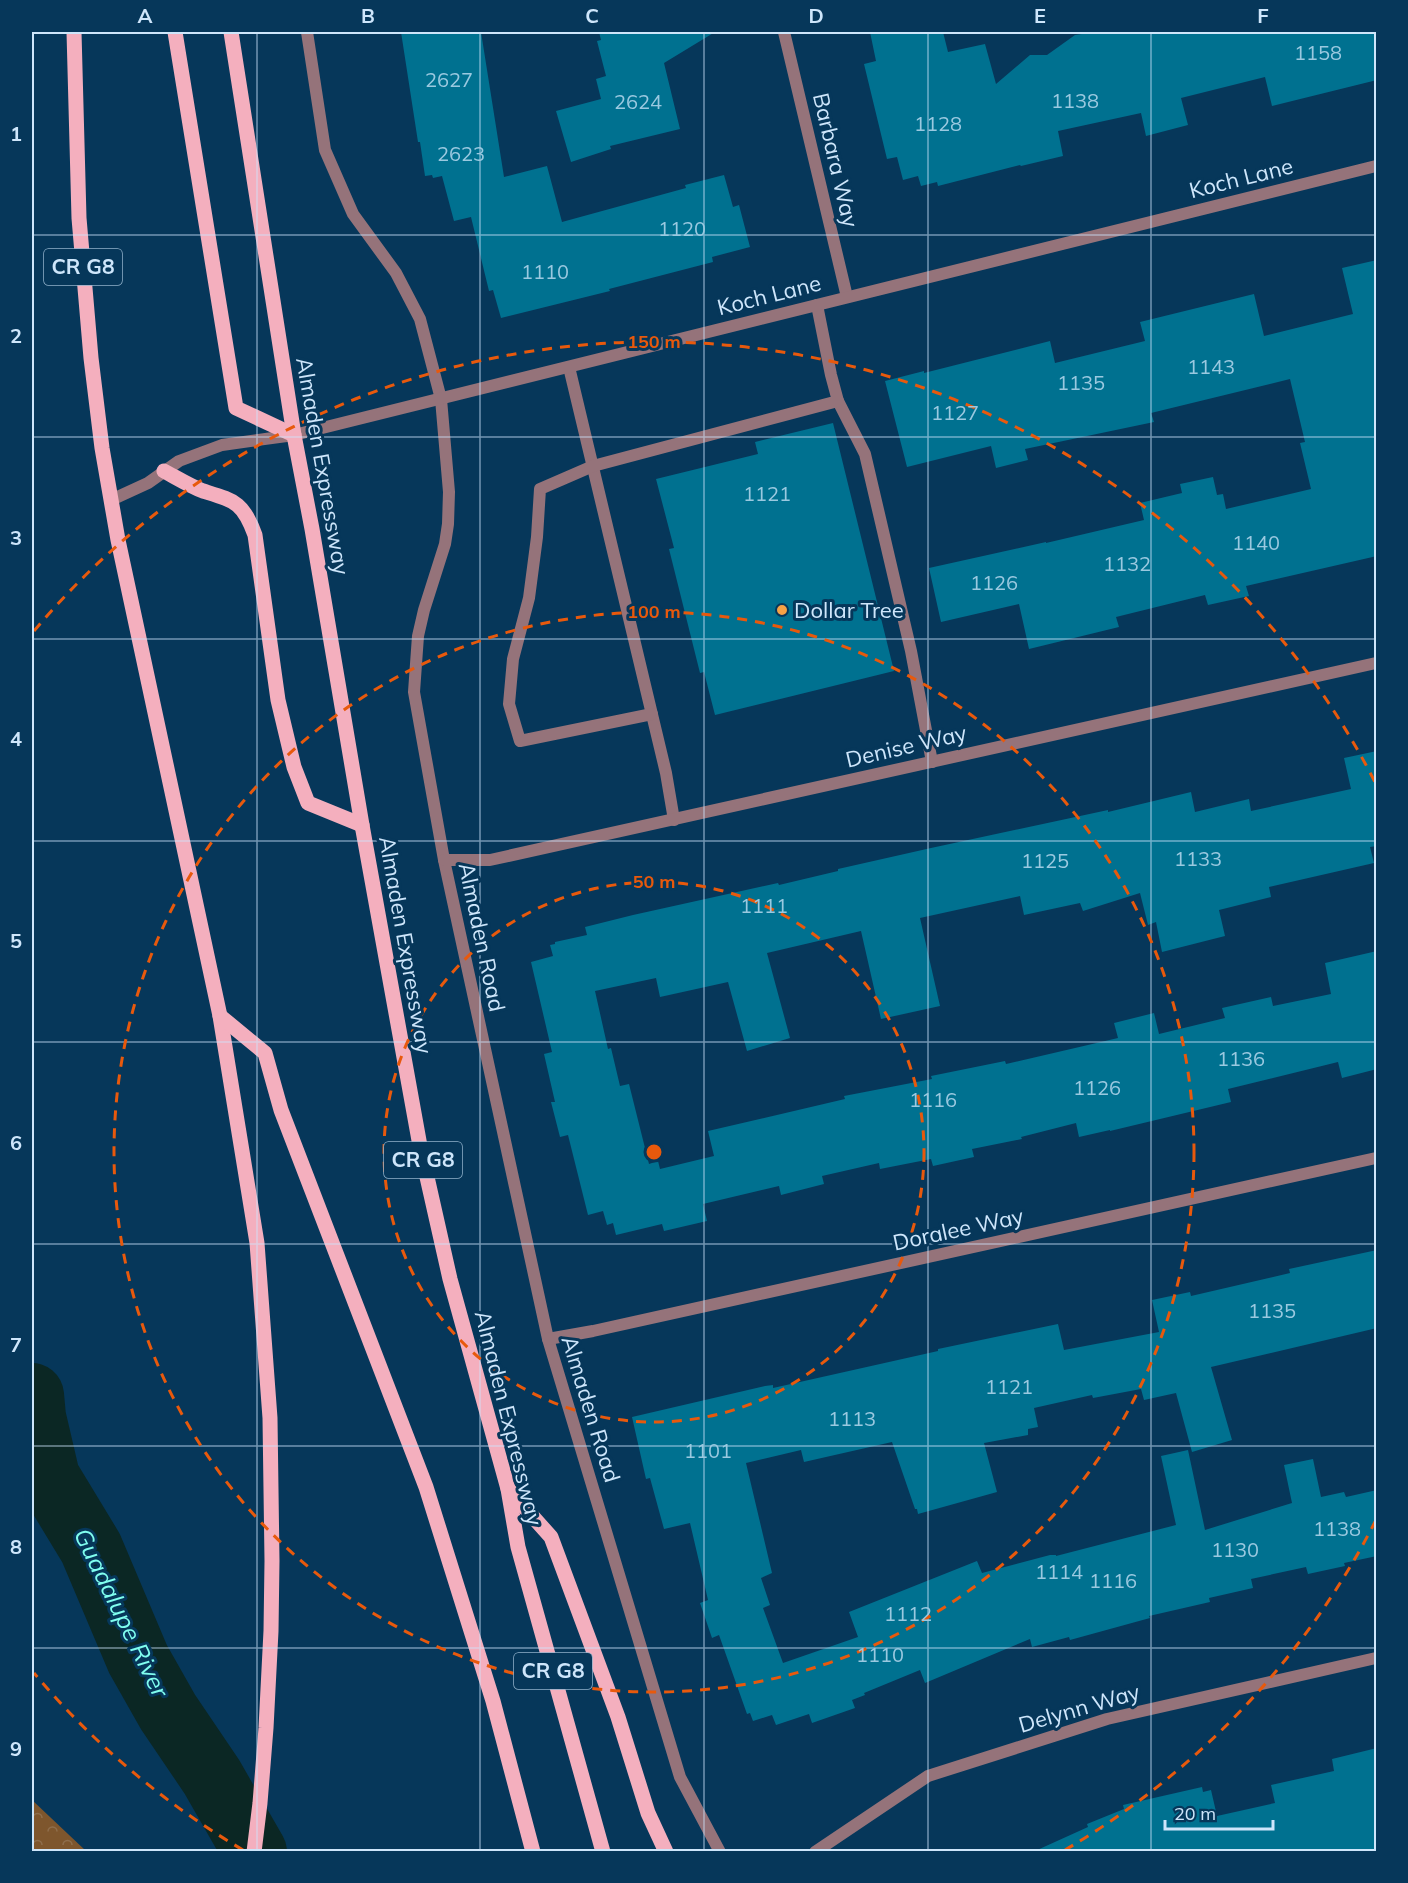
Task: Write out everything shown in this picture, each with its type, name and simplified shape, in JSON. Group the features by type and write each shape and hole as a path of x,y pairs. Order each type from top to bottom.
{"main road":[{"name":"CR G8","path":"74,32 79,218 92,369 111,500 120,552 220,1016 257,1243 270,1418 271,1500 270,1642 260,1803 254,1851"},
{"path":"175,32 236,408 294,435"},
{"name":"Almaden Expressway","path":"231,32 294,435 423,1157 450,1279 508,1489 518,1547 603,1851"},
{"path":"164,471 202,490 235,502 248,515 255,535 278,700 294,767 308,803 362,825"},
{"path":"220,1016 264,1053 281,1110 426,1487 493,1701 532,1851"},
{"path":"508,1489 551,1537 618,1717 648,1813 666,1851"}],"street":[{"name":"Almaden Road","path":"307,32 326,150 353,214 396,273 420,319 441,399 449,492 448,524 445,544 418,636 414,692 444,860 548,1339 680,1778 720,1851"},
{"name":"Barbara Way","path":"784,32 847,297"},
{"name":"Koch Lane","path":"111,500 147,483 179,461 222,445 294,435 1377,166"},
{"path":"817,305 838,401 865,454 911,651 932,762"},
{"path":"569,367 666,773 674,820"},
{"path":"652,714 520,741 509,704 513,660 529,598 537,537 540,489 593,466 838,401"},
{"name":"Denise Way","path":"444,860 490,860 1377,663"},
{"name":"Doralee Way","path":"548,1339 605,1329 1377,1158"},
{"name":"Delynn Way","path":"815,1851 928,1776 1107,1719 1377,1658"}],"green space":[{"path":"32,1800 86,1851 32,1851"}],"building":[{"path":"401,32 481,32 504,177 547,166 562,222 686,188 685,185 724,175 733,207 739,205 750,247 712,257 713,262 501,318 493,290 489,291 471,217 454,221 442,176 433,178 432,175 425,176"},
{"path":"599,32 715,32 664,63 680,129 610,146 611,149 571,162 556,111 601,99 596,79 606,76 597,41 601,40"},
{"path":"870,32 943,32 948,52 985,44 996,84 1030,55 1047,55 1075,35 1095,32 1377,32 1377,80 1272,106 1265,77 1181,98 1188,125 1146,136 1141,113 1058,131 1063,156 938,186 937,182 921,186 918,176 903,180 897,157 887,159 864,64 876,61"},
{"path":"1377,260 1377,556 1246,586 1249,596 1208,605 1205,595 1116,617 1119,627 1029,649 1019,604 941,622 929,568 1144,520 1140,503 1182,493 1180,484 1213,477 1217,495 1223,494 1226,509 1311,489 1300,443 1305,442 1290,379 1151,413 1154,422 1025,449 1028,460 996,468 991,446 907,467 885,381 1050,341 1055,363 1145,341 1140,322 1254,294 1264,336 1353,314 1342,268"},
{"name":"Dollar Tree","path":"833,423 894,671 715,715 704,672 700,673 669,549 674,548 656,479 758,454 755,442"},
{"path":"1377,751 1377,846 1370,847 1374,863 1269,887 1271,897 1219,910 1225,936 1162,952 1156,922 1148,925 1140,893 1083,911 1080,903 1024,915 1020,896 920,918 940,1006 881,1019 861,931 767,953 790,1038 747,1051 728,982 660,997 656,978 595,991 608,1049 611,1048 620,1086 629,1084 649,1164 658,1161 660,1169 714,1156 708,1131 845,1099 844,1096 932,1079 931,1076 1005,1061 1006,1064 1118,1038 1114,1023 1154,1013 1159,1034 1225,1018 1222,1008 1271,997 1273,1006 1331,994 1325,963 1377,951 1377,1069 1342,1078 1338,1062 1228,1089 1231,1102 1110,1131 1079,1137 1076,1123 1021,1137 1022,1139 972,1149 974,1157 933,1166 931,1159 880,1169 879,1163 822,1176 824,1184 781,1195 779,1186 703,1204 707,1221 664,1231 662,1224 616,1235 613,1223 607,1225 603,1211 588,1215 568,1135 560,1137 551,1102 555,1102 544,1054 552,1052 531,962 553,956 550,945 555,942 587,935 585,927 633,915 778,883 779,885 931,848 1108,810 1108,812 1191,792 1195,812 1249,799 1251,811 1351,789 1344,758"},
{"path":"1377,1250 1377,1328 1211,1367 1232,1440 1192,1452 1176,1393 1144,1400 1141,1389 1093,1398 1092,1395 1034,1408 1038,1427 1028,1429 1028,1435 984,1443 997,1492 918,1514 892,1442 804,1462 801,1450 746,1463 772,1573 761,1578 770,1605 763,1608 783,1663 858,1637 849,1612 977,1561 982,1573 1176,1525 1161,1456 1188,1450 1205,1530 1292,1503 1284,1465 1313,1459 1321,1497 1344,1492 1346,1497 1377,1490 1377,1556 1308,1574 1306,1567 1251,1579 1253,1588 1209,1598 1210,1602 1149,1616 1150,1618 1070,1640 1069,1637 1032,1647 1030,1639 925,1683 920,1670 852,1700 855,1708 812,1723 809,1714 776,1725 772,1715 753,1721 750,1713 747,1714 719,1635 712,1638 700,1603 708,1600 690,1523 664,1529 650,1478 646,1479 632,1417 765,1386 773,1385 773,1388 938,1351 938,1349 1058,1324 1064,1350 1159,1332 1152,1300 1190,1292 1191,1296 1290,1273 1289,1269"},
{"path":"1377,1748 1377,1851 1035,1851 1088,1827 1087,1824 1124,1809 1123,1805 1202,1787 1203,1792 1211,1790 1217,1816 1275,1803 1271,1785 1334,1771 1332,1759"}],"waterway":[{"name":"Guadalupe River","path":"32,1395 34,1417 48,1477 91,1548 138,1659 168,1712 212,1777 255,1852"}],"place":[{"name":"Dollar Tree","path":"782,610"}]}
